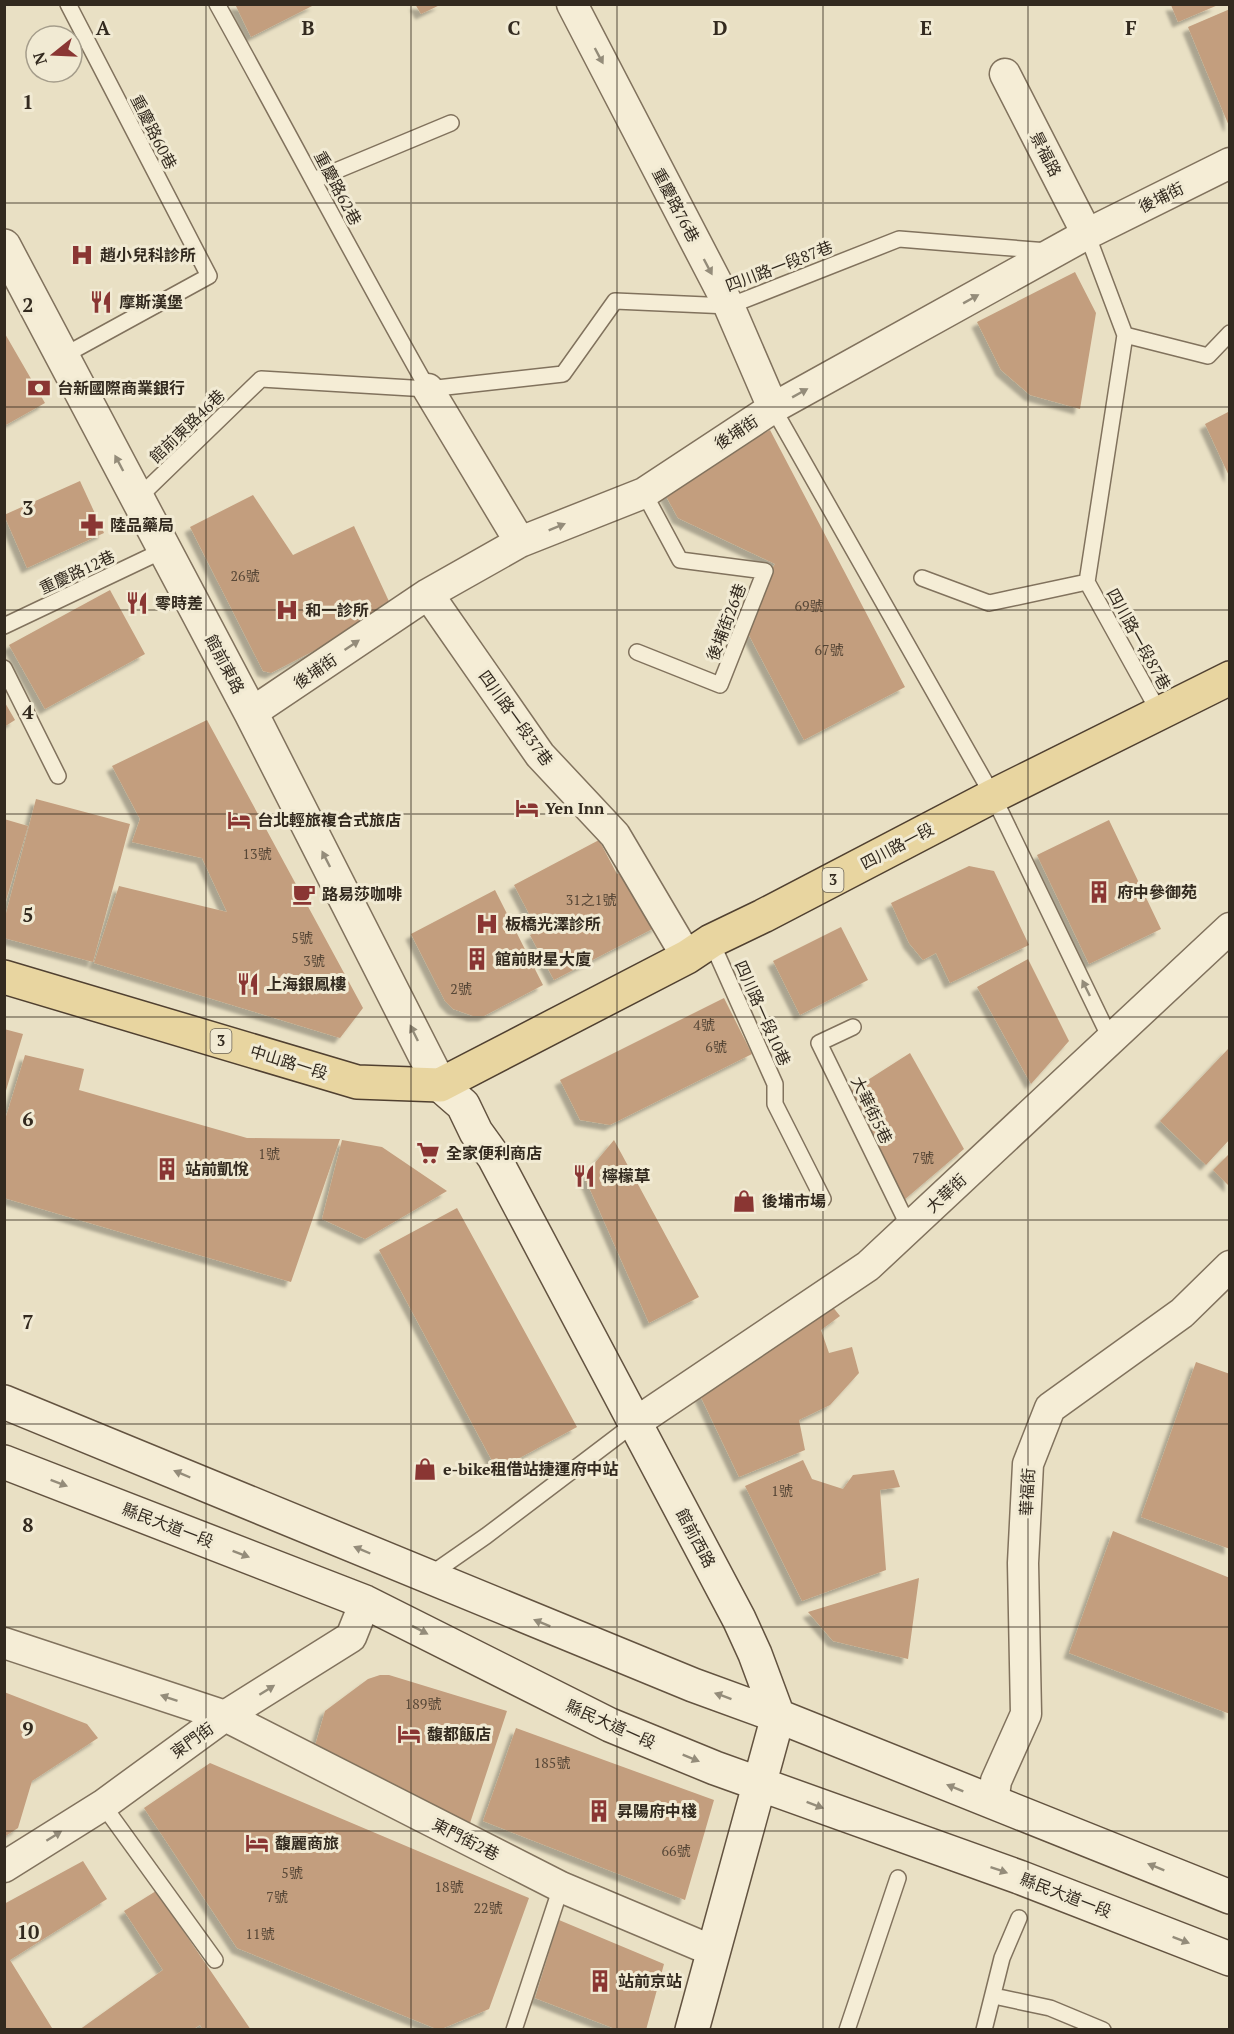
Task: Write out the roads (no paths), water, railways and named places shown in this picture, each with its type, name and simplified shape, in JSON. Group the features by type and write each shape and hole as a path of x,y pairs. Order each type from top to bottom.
{"main road":[{"name":"館前東路","path":"4,246 251,713 440,1085"},
{"name":"四川路一段","path":"440,1085 993,796 1230,678"},
{"name":"中山路一段","path":"4,977 357,1082 440,1085"},
{"name":"館前西路","path":"440,1085 463,1105 476,1132 494,1157 739,1619 778,1716"},
{"path":"4,1402 427,1577 1230,1897"},
{"name":"縣民大道一段","path":"4,1462 365,1602 610,1725 715,1768 1019,1877 1230,1959"},
{"path":"692,2030 778,1716"}],"street":[{"name":"重慶路76巷","path":"572,4 729,306 772,408"},
{"name":"景福路","path":"1005,74 1087,234"},
{"name":"後埔街","path":"251,713 428,594 520,542 644,492 772,408 1087,234 1230,163"},
{"path":"428,389 520,542"},
{"name":"四川路一段37巷","path":"428,594 540,755 615,835 699,949"},
{"name":"大華街","path":"635,1423 868,1266 1230,928"},
{"name":"華福街","path":"993,1803 996,1781 1026,1714 1023,1563 1028,1464 1050,1408 1182,1313 1230,1266"},
{"name":"東門街","path":"4,1867 103,1805 225,1716 351,1637 365,1602"},
{"name":"東門街2巷","path":"4,1643 225,1716 561,1887 713,1951"}],"lane":[{"name":"重慶路60巷","path":"63,356 209,276 68,4"},
{"name":"重慶路62巷","path":"217,4 364,276 428,389"},
{"path":"314,180 452,123"},
{"name":"四川路一段87巷","path":"1087,234 1125,335 1087,582 1159,712"},
{"name":"四川路一段87巷","path":"261,379 428,389 563,374 615,301 729,306 899,240 1056,252"},
{"path":"1125,335 1208,356 1230,333"},
{"name":"館前東路46巷","path":"138,498 261,379"},
{"path":"772,408 993,796 1111,1040"},
{"name":"後埔街26巷","path":"637,652 720,685 765,571 680,560 644,492"},
{"name":"重慶路12巷","path":"4,626 164,550"},
{"path":"922,578 989,603 1087,582"},
{"path":"4,668 58,776"},
{"name":"四川路一段10巷","path":"699,949 775,1084 775,1104 824,1199"},
{"name":"大華街5巷","path":"853,1027 819,1043 909,1227"},
{"path":"427,1577 486,1536 635,1423"},
{"path":"103,1805 215,1960"},
{"path":"847,2030 898,1878"},
{"path":"514,2030 561,1887"},
{"path":"984,2030 1002,1958 1019,1918"},
{"path":"994,1996 1050,2008 1102,2030"}],"place":[{"name":"趙小兒科診所","path":"82,255"},
{"name":"摩斯漢堡","path":"101,302"},
{"name":"台新國際商業銀行","path":"39,388"},
{"name":"陸品藥局","path":"92,525"},
{"name":"零時差","path":"137,603"},
{"name":"和一診所","path":"287,610"},
{"name":"Yen Inn","path":"527,808"},
{"name":"台北輕旅複合式旅店","path":"239,820"},
{"name":"府中參御苑","path":"1099,892"},
{"name":"路易莎咖啡","path":"304,894"},
{"name":"板橋光澤診所","path":"487,924"},
{"name":"館前財星大廈","path":"477,959"},
{"name":"上海銀鳳樓","path":"248,984"},
{"name":"全家便利商店","path":"428,1153"},
{"name":"站前凱悅","path":"167,1169"},
{"name":"檸檬草","path":"584,1176"},
{"name":"後埔市場","path":"744,1201"},
{"name":"e-bike租借站捷運府中站","path":"425,1469"},
{"name":"馥都飯店","path":"409,1734"},
{"name":"昇陽府中棧","path":"599,1811"},
{"name":"馥麗商旅","path":"257,1843"},
{"name":"站前京站","path":"600,1981"}]}
